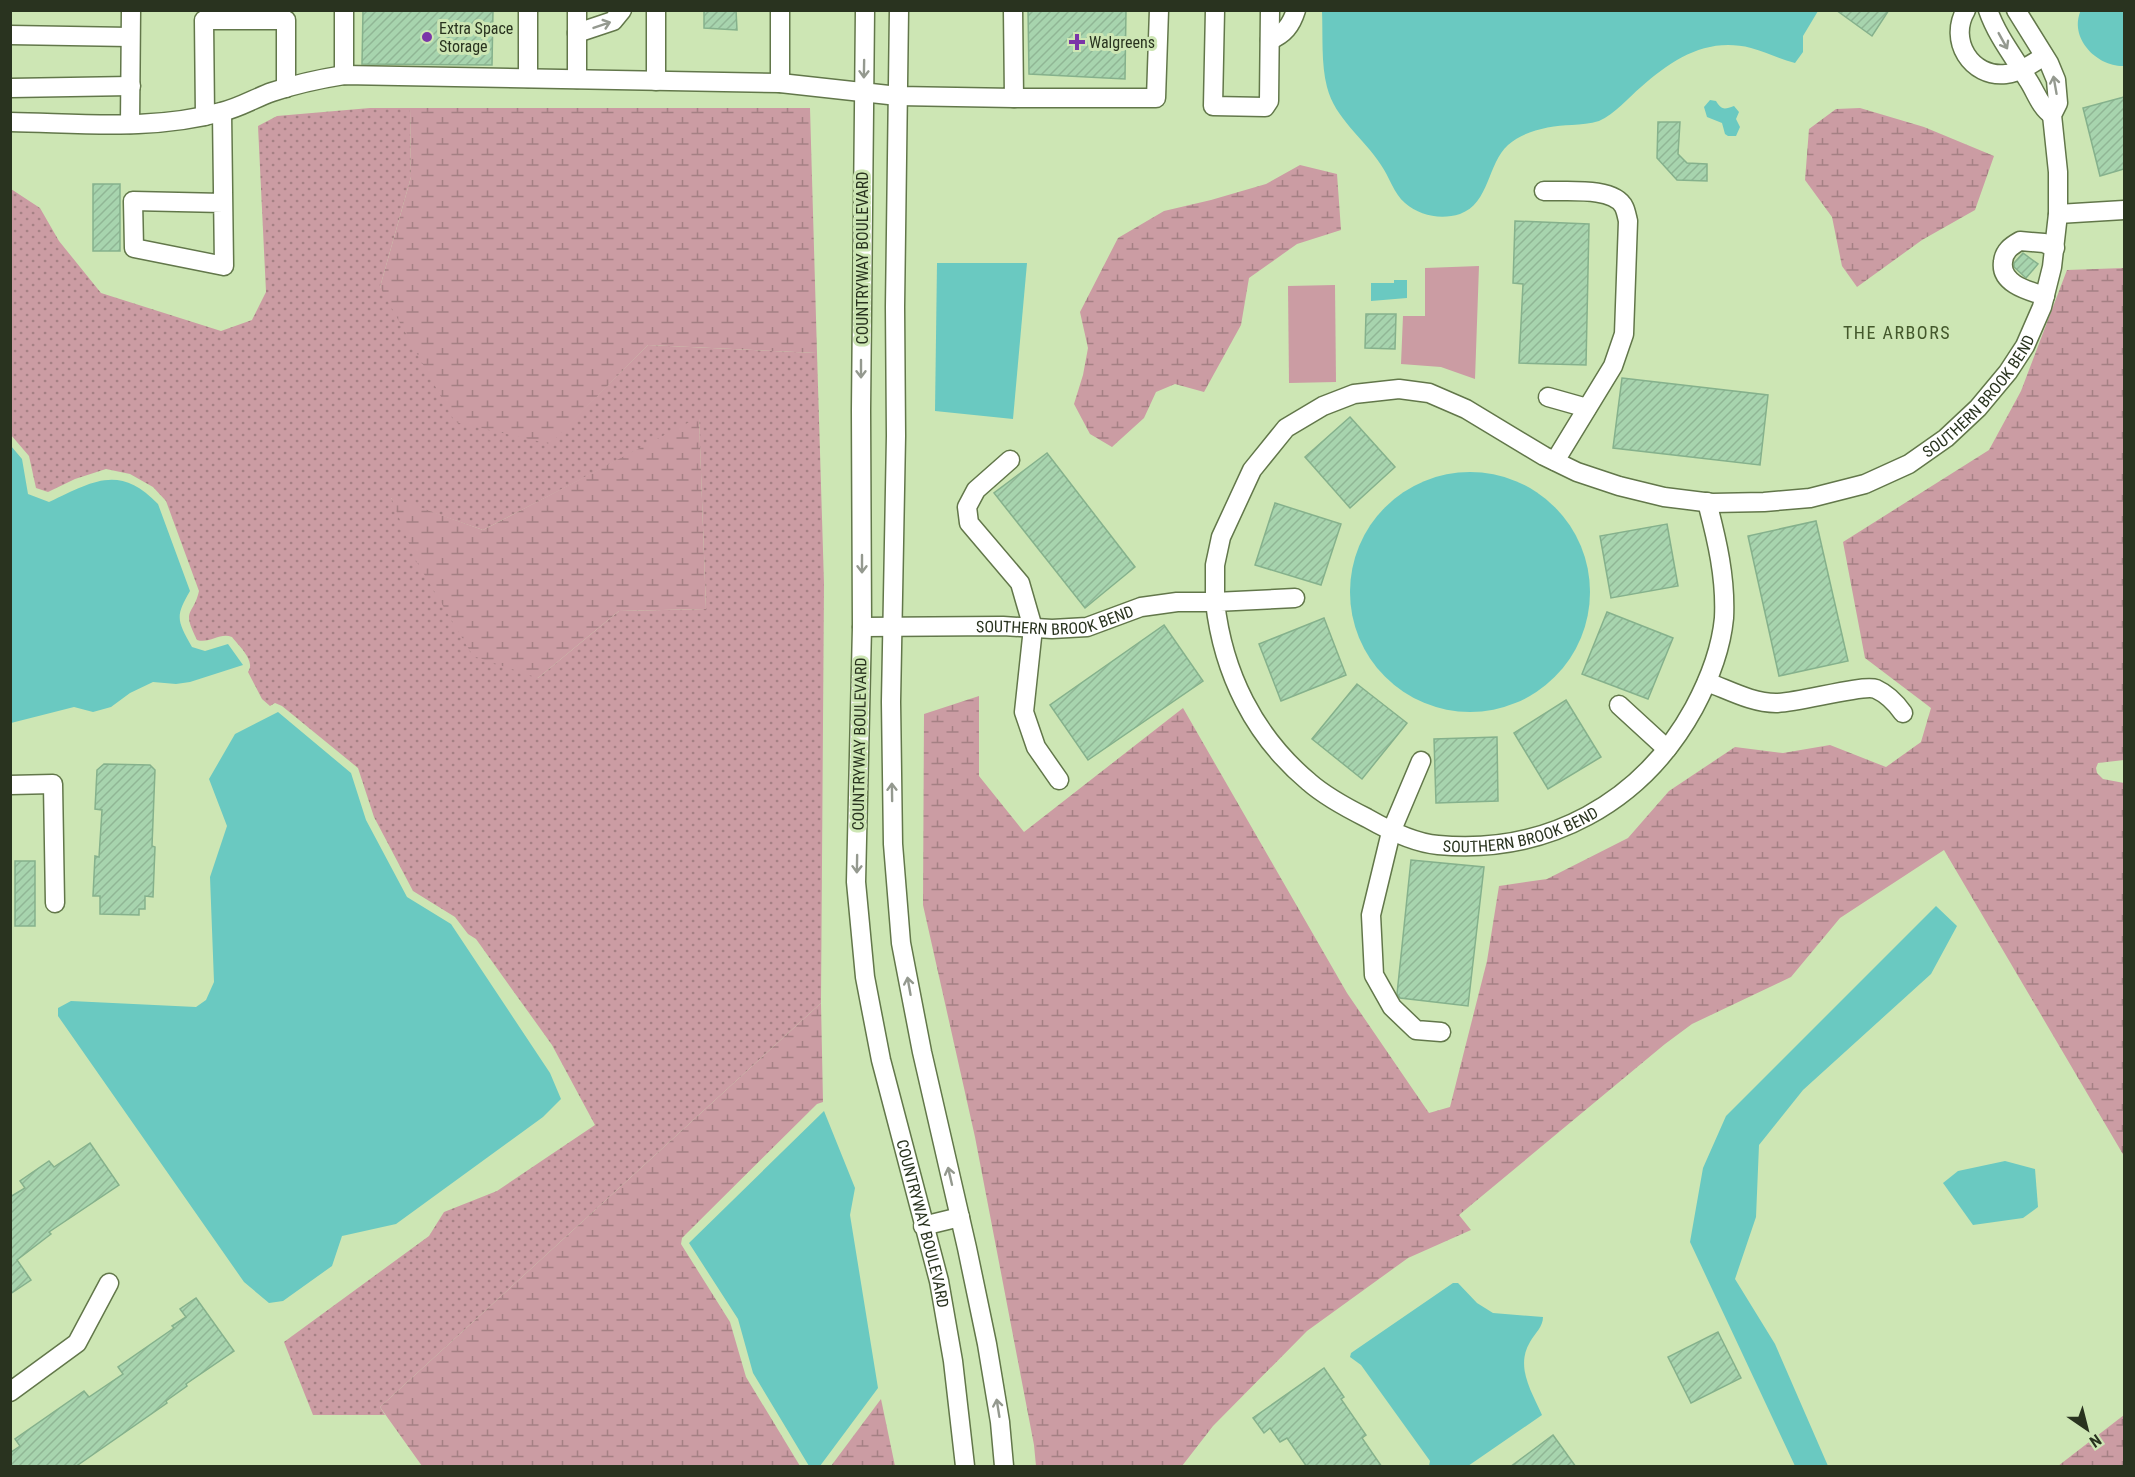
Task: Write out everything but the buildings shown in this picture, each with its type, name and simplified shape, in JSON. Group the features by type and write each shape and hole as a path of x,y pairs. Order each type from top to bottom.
{"street":[{"path":"130,10 130,124"},
{"path":"344,10 344,75"},
{"path":"528,10 528,78"},
{"path":"577,79 578,10"},
{"path":"577,33 613,21 622,10"},
{"path":"656,10 656,81"},
{"path":"780,10 780,83"},
{"name":"COUNTRYWAY BOULEVARD","path":"865,10 861,410 862,627 856,882 865,977 882,1060 939,1281 951,1350 965,1467"},
{"name":"COUNTRYWAY BOULEVARD","path":"898,10 896,436 891,702 893,843 901,943 921,1052 987,1344 1000,1422 1004,1467"},
{"path":"1013,10 1014,98"},
{"path":"10,122 130,124 186,119 213,114 312,80 344,75 780,83 898,96 1156,98 1160,10"},
{"path":"1215,10 1213,106 1265,107 1269,101 1270,10"},
{"path":"1270,40 1282,35 1292,22 1296,10"},
{"path":"1966,10 1960,21 1958,35 1962,48 1979,68 1991,73 2007,74 2044,56"},
{"path":"1988,10 2004,44 2045,110 2052,115"},
{"name":"SOUTHERN BROOK BEND","path":"1707,502 1718,541 1723,576 1724,619 1715,662 1681,732 1651,769 1613,802 1578,821 1527,840 1487,847 1436,845 1391,832 1346,807 1309,783 1274,746 1249,711 1230,672 1218,633 1215,602 1215,565 1221,537 1251,470 1286,428 1323,406 1353,394 1399,389 1429,393 1466,409 1576,472 1664,497 1707,502 1764,502 1810,498 1865,484 1909,464 1946,438 1978,408 2008,372 2025,346 2045,296 2052,267 2058,214 2058,172 2052,115 2058,103 2056,80 2016,10"},
{"path":"223,203 133,201 134,248 224,266 223,203 204,20 286,20 286,88"},
{"path":"10,35 130,37"},
{"path":"10,88 131,86"},
{"path":"1544,191 1604,192 1624,206 1628,221 1624,334 1613,366 1555,461"},
{"path":"2058,214 2124,210"},
{"path":"2045,296 2025,290 2006,277 2002,268 2003,259 2005,252 2020,241 2044,243 2055,248"},
{"path":"1548,397 1587,408"},
{"path":"1010,460 976,490 967,507 969,523 1020,583 1033,628 1024,712 1036,747 1059,780"},
{"path":"1215,602 1295,598"},
{"name":"SOUTHERN BROOK BEND","path":"862,627 1087,627 1141,607 1177,602 1215,602"},
{"path":"1707,681 1757,701 1776,703 1858,688 1874,688 1887,695 1903,713"},
{"path":"1619,705 1667,749"},
{"path":"1421,761 1391,832 1371,915 1374,975 1392,1007 1416,1030 1441,1032"},
{"path":"10,785 53,784 56,903"},
{"path":"923,1226 960,1217"},
{"path":"10,1392 77,1344 109,1282"}],"green space":[{"path":"370,108 410,108 411,177 380,287 550,443 648,345 817,353 824,584 821,1003 380,1407 385,1415 313,1415 284,1342 429,1236 444,1212 497,1191 595,1125 552,1045 476,939 468,934 455,917 413,891 374,817 358,768 282,706 275,703 270,706 262,699 248,672 250,663 248,658 232,637 197,640 189,617 199,591 166,501 153,487 130,474 106,469 75,479 48,492 36,488 29,456 11,435 11,189 40,208 59,241 101,293 221,331 252,320 266,292 258,126 277,116","holes":["699,418 706,609 619,611 538,678 391,498 483,530"]},
{"path":"410,108 810,108 817,353 648,345 550,444 455,422 380,287 411,177"},
{"path":"1860,108 1924,127 1994,156 1975,210 1922,240 1857,287 1842,266 1832,217 1805,180 1809,129 1836,109"},
{"path":"1300,165 1337,174 1341,230 1297,244 1249,278 1241,325 1204,392 1175,384 1156,392 1144,418 1112,447 1090,434 1074,404 1088,348 1080,312 1118,238 1164,211 1266,184"},
{"path":"1479,266 1475,379 1441,367 1401,364 1403,316 1425,316 1425,268"},
{"path":"2124,268 2124,760 2098,763 2096,768 2097,773 2103,779 2124,783 2124,1156 1944,850 1840,918 1791,977 1692,1024 1665,1044 1459,1215 1471,1230 1408,1258 1307,1331 1213,1426 1182,1466 1036,1466 1034,1445 975,1137 923,905 924,714 979,696 979,776 1024,832 1183,708 1347,993 1429,1113 1450,1107 1487,961 1499,886 1547,879 1628,838 1669,791 1735,747 1783,753 1830,745 1886,767 1921,742 1931,708 1865,658 1843,542 1989,450 2021,391 2067,270"},
{"path":"1335,285 1336,382 1289,383 1288,286"},
{"path":"699,417 706,609 619,611 538,678 473,656 415,559 391,497 483,530"},
{"path":"821,1003 823,1102 817,1104 682,1238 681,1244 730,1322 746,1377 800,1466 422,1466 380,1407"},
{"path":"881,1399 895,1466 831,1466"},
{"path":"2124,1415 2124,1466 2058,1466"}],"water":[{"path":"1322,10 1818,11 1803,36 1803,52 1795,63 1735,45 1705,48 1691,53 1678,59 1641,87 1616,110 1599,121 1547,128 1530,132 1515,140 1501,153 1483,192 1470,209 1453,216 1438,217 1417,211 1401,199 1374,155 1336,109 1325,78"},
{"path":"2081,10 2124,11 2124,66 2104,62 2088,49 2078,31"},
{"path":"1710,100 1716,101 1724,108 1734,106 1739,112 1736,119 1740,127 1736,136 1728,136 1725,134 1722,123 1707,117 1704,107"},
{"path":"937,263 1027,263 1013,419 935,411"},
{"path":"1394,280 1407,280 1407,298 1371,301 1371,283 1394,283"},
{"path":"11,446 22,459 28,494 49,502 92,483 118,480 144,491 158,504 190,591 180,613 181,624 187,638 192,647 205,651 228,644 243,665 190,682 176,684 153,682 130,693 111,707 93,712 74,707 11,723"},
{"path":"1470,472 1493,474 1516,481 1537,492 1555,507 1570,525 1581,546 1588,569 1590,592 1588,615 1581,638 1570,659 1555,677 1537,692 1516,703 1493,710 1470,712 1447,710 1424,703 1403,692 1385,677 1370,659 1359,638 1352,615 1350,592 1352,569 1359,546 1370,525 1385,507 1403,492 1424,481 1447,474"},
{"path":"278,712 351,773 366,820 407,897 451,924 550,1073 561,1099 543,1117 396,1224 342,1236 332,1266 283,1301 269,1303 244,1282 58,1016 58,1008 71,1001 196,1007 206,1000 214,982 210,877 227,826 209,779 235,734"},
{"path":"1936,906 1957,926 1931,974 1803,1090 1759,1145 1756,1217 1735,1279 1775,1344 1828,1466 1795,1466 1690,1242 1703,1168 1726,1116"},
{"path":"824,1111 855,1188 850,1215 878,1388 820,1466 809,1466 753,1373 738,1319 689,1243"},
{"path":"2005,1161 2035,1169 2038,1207 2023,1218 1973,1225 1943,1183 1958,1171"},
{"path":"1453,1283 1458,1283 1477,1303 1493,1313 1543,1317 1526,1351 1524,1361 1530,1388 1542,1415 1468,1466 1429,1466 1430,1461 1361,1365 1350,1357 1351,1353"}],"place":[{"name":"Extra Space Storage","path":"427,37"},
{"name":"Walgreens","path":"1077,42"}],"district":[{"name":"THE ARBORS","path":"1897,333"}]}
